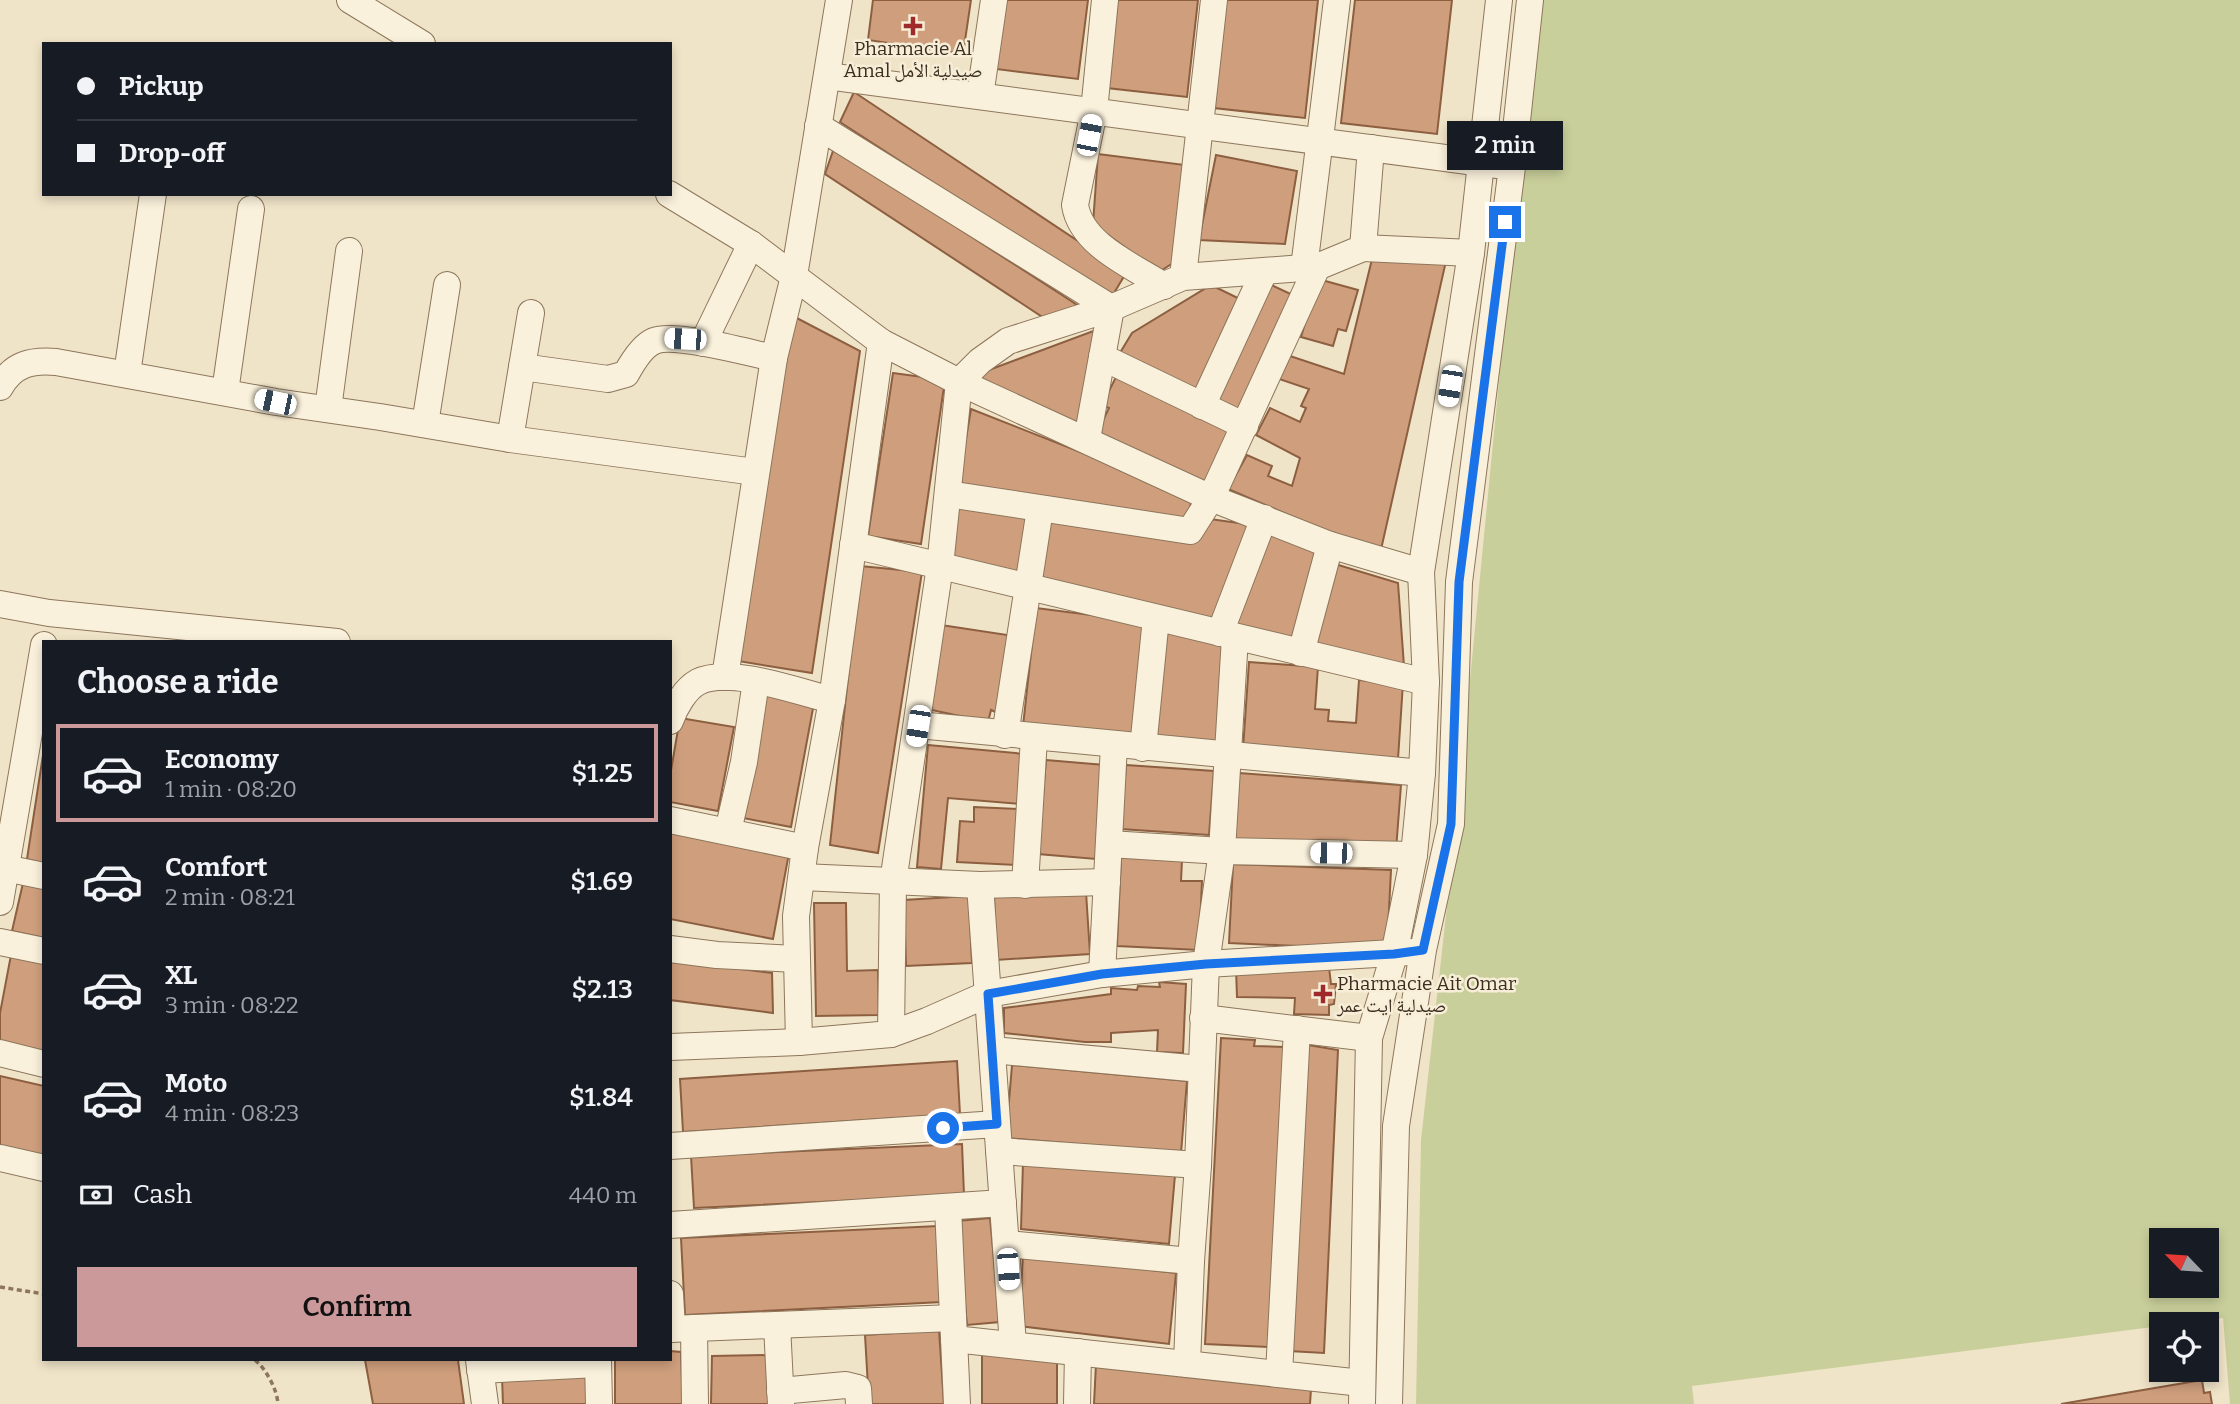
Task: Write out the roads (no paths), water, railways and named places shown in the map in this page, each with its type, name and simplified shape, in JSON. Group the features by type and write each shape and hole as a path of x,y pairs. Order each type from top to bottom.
{"street":[{"path":"351,0 419,42"},
{"path":"725,677 774,358 794,276 839,0"},
{"path":"980,96 994,0"},
{"path":"1105,0 1094,111 1075,205 1077,217 1099,244 1173,282"},
{"path":"1173,282 1200,125 1214,0"},
{"path":"948,494 1192,530 1211,498 1245,426 1311,267 1320,141 1337,0"},
{"path":"679,1329 777,1325 953,1329 1013,1345 1279,1374 1362,1394 1369,1038 1394,954 1413,855 1422,773 1426,682 1422,572 1471,253 1499,0"},
{"path":"1389,1404 1396,1126 1423,950 1451,824 1459,582 1531,0"},
{"path":"827,76 1512,167"},
{"path":"818,127 1111,309"},
{"path":"1363,248 1371,148"},
{"path":"127,374 153,196"},
{"path":"672,196 751,244 881,342 959,382 1211,498 1330,545 1422,572"},
{"path":"225,392 251,209"},
{"path":"703,343 751,244"},
{"path":"891,1034 893,883 940,566 959,382 980,361 1008,341 1111,309 1173,282 1311,267 1363,248 1471,253"},
{"path":"328,409 349,251"},
{"path":"1202,406 1264,272"},
{"path":"425,424 447,285"},
{"path":"1087,439 1111,309"},
{"path":"510,439 531,313"},
{"path":"523,367 608,379 626,374 633,361 652,341 664,338 774,358"},
{"path":"799,1042 796,916 805,848 832,700 881,342"},
{"path":"1102,356 1245,426"},
{"path":"0,387 12,369 36,360 275,402 510,439 755,472"},
{"path":"1005,735 1040,509"},
{"path":"1187,1364 1206,964 1222,850 1229,756 1228,635 1264,518"},
{"path":"853,545 1426,682"},
{"path":"1301,653 1330,545"},
{"path":"0,604 49,613 310,640"},
{"path":"45,640 49,613"},
{"path":"1143,748 1156,618"},
{"path":"0,902 3,867 37,738 42,671"},
{"path":"672,718 689,688 699,681 725,677 756,681 832,700"},
{"path":"728,831 744,762 756,681"},
{"path":"918,726 1422,773"},
{"path":"1025,885 1034,738"},
{"path":"1102,974 1114,745"},
{"path":"672,820 805,848"},
{"path":"1109,844 1413,855"},
{"path":"3,867 42,876"},
{"path":"802,877 980,885 1107,882"},
{"path":"980,885 1013,1345"},
{"path":"0,942 42,951"},
{"path":"672,949 796,960"},
{"path":"672,1047 799,1042 891,1034 988,994 1102,974 1206,964 1394,954 1423,950"},
{"path":"1203,1018 1369,1038"},
{"path":"1279,1374 1297,1029"},
{"path":"992,1050 1201,1069"},
{"path":"0,1053 42,1064"},
{"path":"672,1146 997,1124"},
{"path":"999,1151 1198,1164"},
{"path":"0,1158 42,1168"},
{"path":"672,1226 1003,1203"},
{"path":"948,1207 957,1404"},
{"path":"1006,1244 1191,1261"},
{"path":"672,1302 695,1404"},
{"path":"777,1325 781,1397 846,1385 858,1388 859,1404"},
{"path":"1077,1404 1078,1352"},
{"path":"485,1404 480,1365 598,1362 599,1404"}],"place":[{"name":"Pharmacie Al Amal صيدلية الأمل","path":"913,26"},
{"name":"Pharmacie Ait Omar صيدلية ايت عمر","path":"1323,994"}]}
